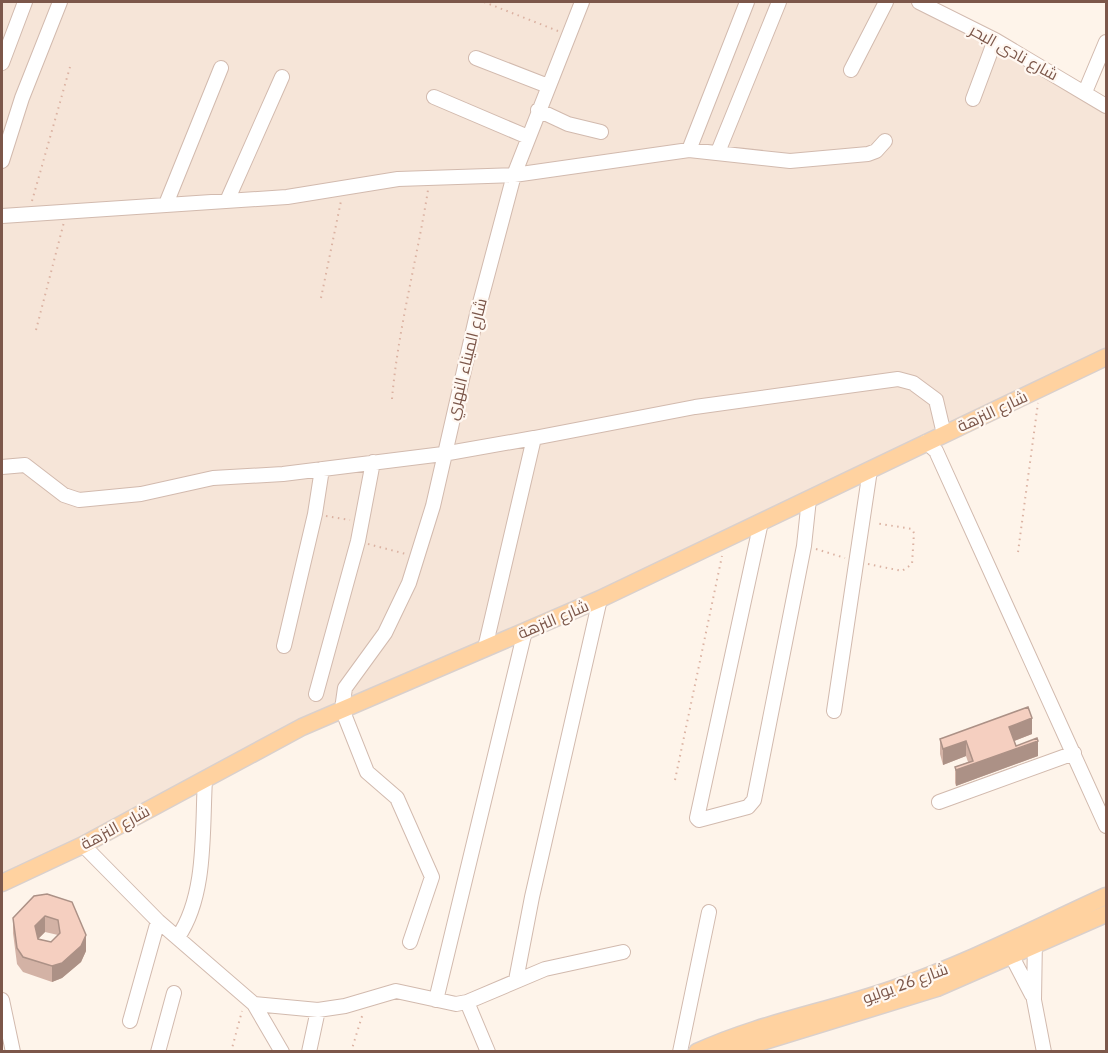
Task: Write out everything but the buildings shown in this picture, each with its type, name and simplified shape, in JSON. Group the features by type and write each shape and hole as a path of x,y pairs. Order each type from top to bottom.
{"main road":[{"name":"شارع النزهة","path":"2,883 83,845 342,709 600,599 1107,357"},
{"name":"شارع 26 يوليو","path":"729,1052 783,1033 905,1000 1008,949 1035,928 1107,896"},
{"name":"شارع 26 يوليو","path":"697,1052 762,1026 895,988 1008,949 1034,946 1107,914"}],"street":[{"path":"2,63 25,2"},
{"path":"2,161 22,98 60,2"},
{"name":"شارع الميناء النهري","path":"342,709 345,688 385,633 405,592 418,557 433,506 443,454 514,175 582,2"},
{"path":"689,150 747,2"},
{"path":"718,152 779,2"},
{"path":"851,70 886,2"},
{"name":"شارع نادى البحر","path":"919,2 995,40 1107,106"},
{"path":"974,99 995,40"},
{"path":"1085,92 1107,42"},
{"path":"476,58 548,86"},
{"path":"166,204 221,68"},
{"path":"227,201 282,77"},
{"path":"434,97 528,137"},
{"path":"538,110 568,124 601,132"},
{"path":"2,216 287,197 344,187 430,177 514,175 689,150 775,161 811,161 868,154 876,151 885,141"},
{"path":"2,466 25,465 64,495 79,500 141,494 213,477 283,474 443,454 695,407 898,379 926,390 936,400 944,434"},
{"path":"485,648 534,438"},
{"path":"926,442 936,451 1107,826"},
{"path":"316,694 358,541 373,462"},
{"path":"284,646 315,514 322,469"},
{"path":"834,711 870,470"},
{"path":"761,522 697,818 699,820 748,807 754,800 804,546 809,499"},
{"path":"516,980 531,897 600,599"},
{"path":"436,1000 525,631"},
{"path":"342,709 367,772 397,798 432,877 410,942"},
{"path":"939,802 1074,753"},
{"path":"178,937 193,909 205,779"},
{"path":"83,845 158,921 250,1000 282,1052"},
{"path":"680,1052 709,912"},
{"path":"130,1021 158,921"},
{"path":"1035,928 1034,1000 1044,1052"},
{"path":"1008,949 1034,1000"},
{"path":"250,1000 318,1010 345,1006 396,991 456,1004 467,1002 516,980 571,962 623,952"},
{"path":"158,1052 174,993"},
{"path":"2,1000 13,1052"},
{"path":"467,1002 488,1052"},
{"path":"309,1052 318,1010"}],"path":[{"path":"484,2 569,36"},
{"path":"28,216 70,67"},
{"path":"392,399 396,352 421,239 430,177"},
{"path":"321,298 344,187"},
{"path":"36,330 66,212"},
{"path":"1018,552 1040,389"},
{"path":"315,514 362,522"},
{"path":"804,546 902,572 912,564 914,533 912,529 864,521"},
{"path":"675,780 726,538"},
{"path":"358,541 418,557"},
{"path":"231,1052 250,1000"},
{"path":"351,1052 361,1018"}],"shaded area":[{"path":"2,2 919,2 1106,106 1106,357 342,709 2,883"}]}
